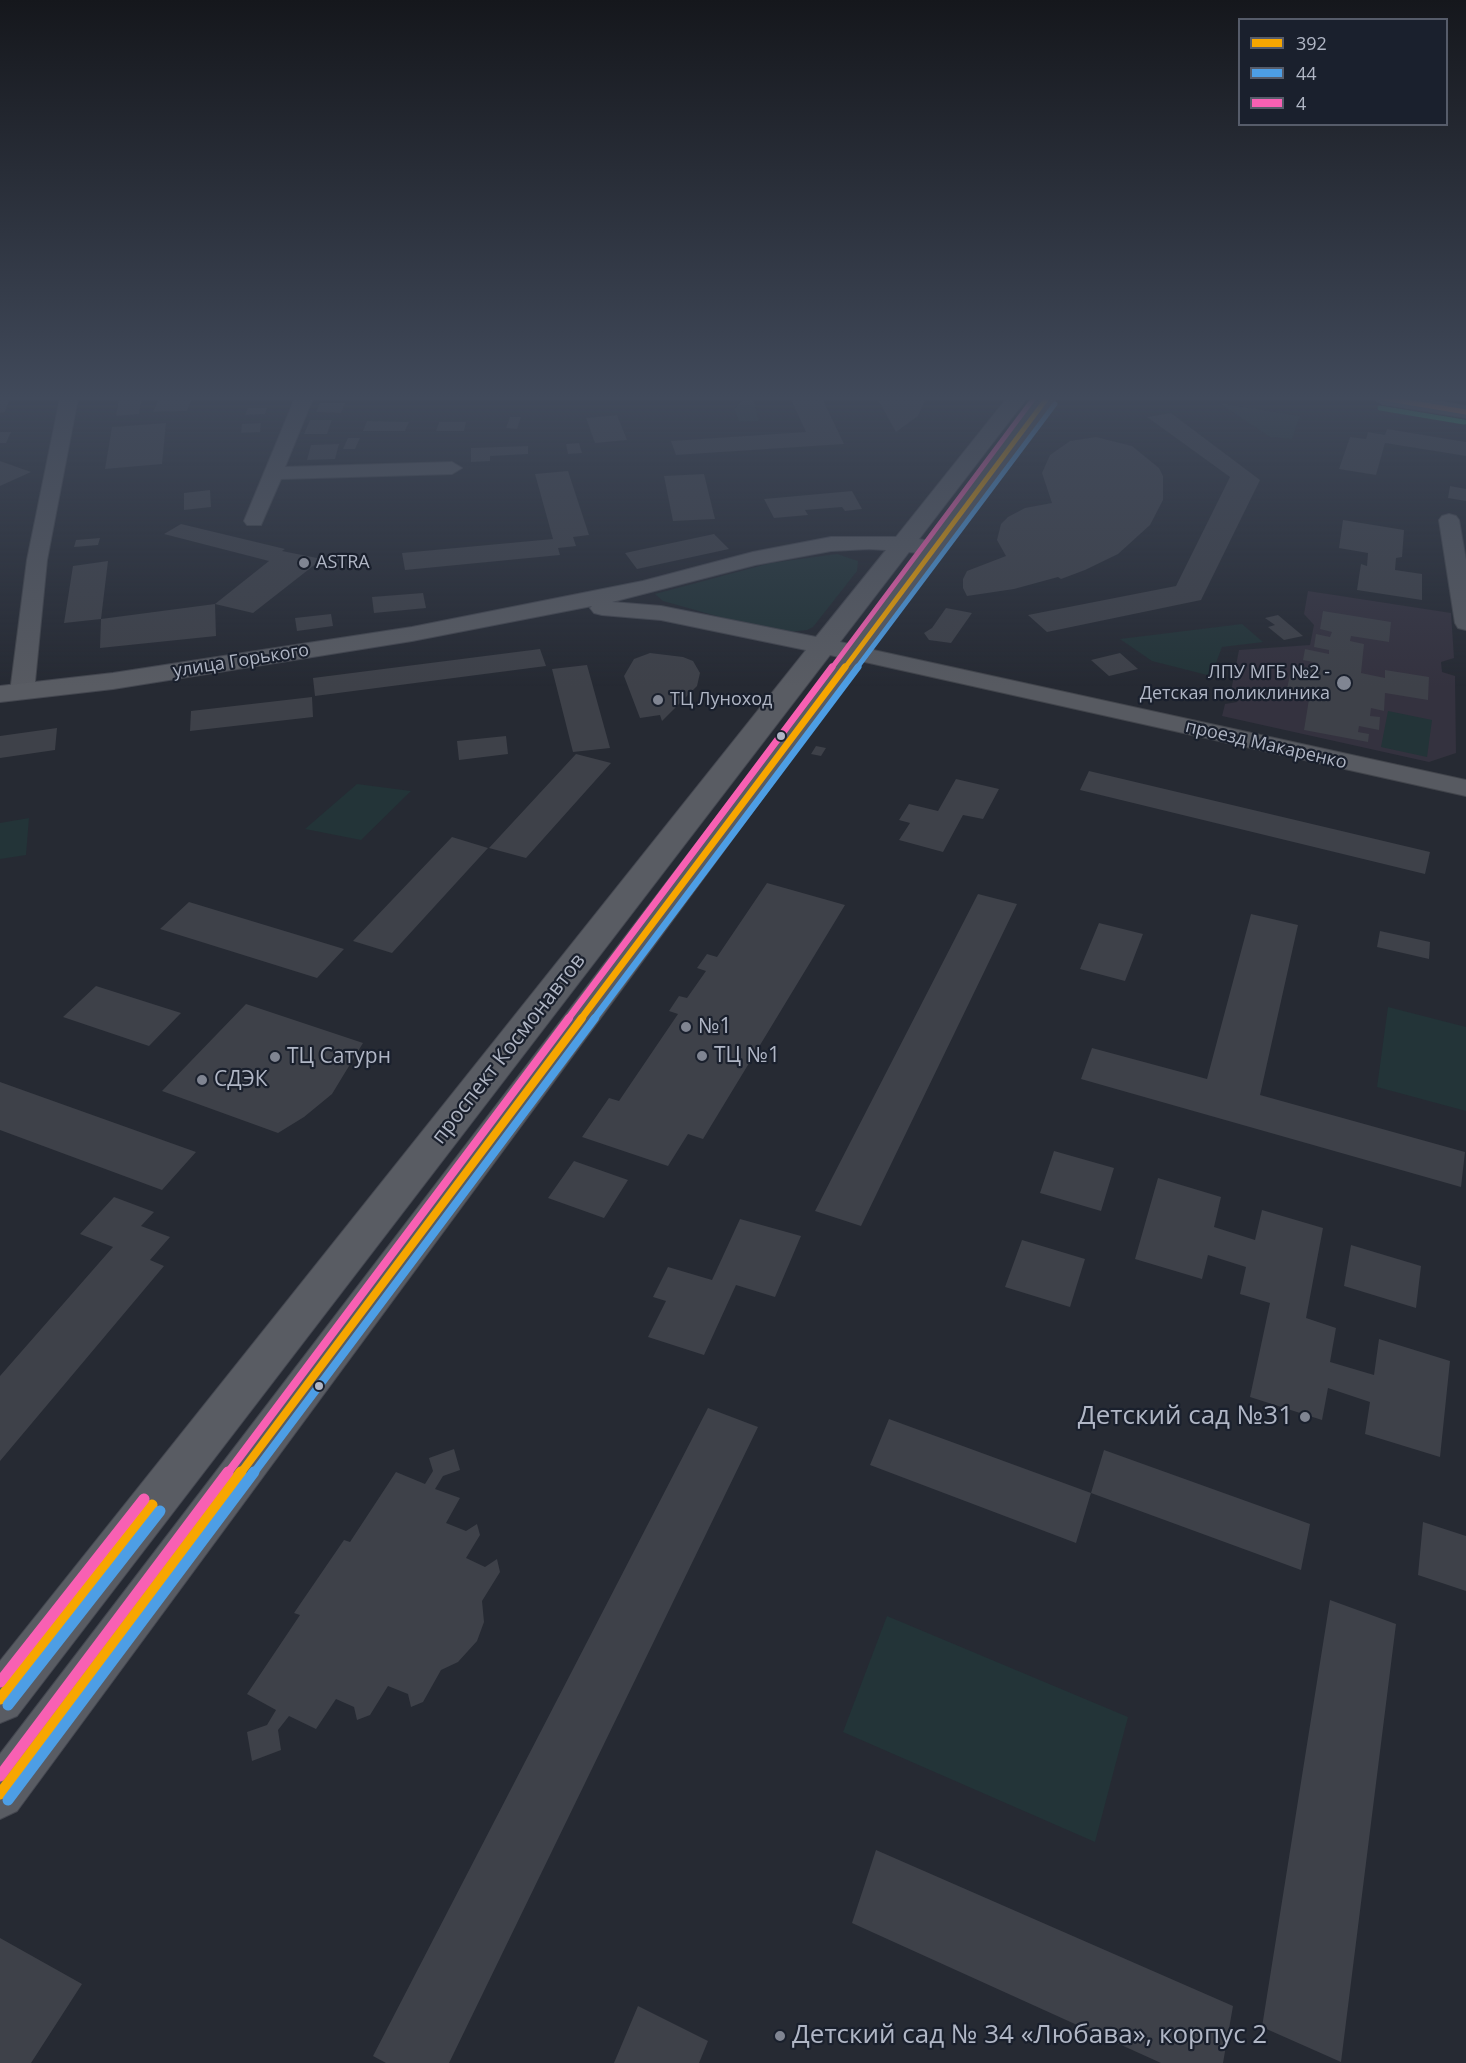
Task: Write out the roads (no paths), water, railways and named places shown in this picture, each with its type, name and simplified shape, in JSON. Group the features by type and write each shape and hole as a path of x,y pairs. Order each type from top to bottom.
{"main road":[{"name":"проспект Космонавтов","path":"0,1794 839,650 904,543 942,494"},
{"name":"проспект Космонавтов","path":"0,1699 839,650 933,549 974,494"},
{"path":"481,621 645,588 753,559 831,544 904,543 933,549"},
{"path":"645,588 642,596 661,613"},
{"path":"481,621 586,608 661,613 839,650"},
{"name":"улица Горького","path":"11,693 323,649 481,621"}],"street":[{"path":"11,693 50,494"},
{"path":"254,521 265,494"},
{"path":"1449,520 1466,623"},
{"name":"проезд Макаренко","path":"839,650 1466,788"}],"place":[{"name":"ASTRA","path":"304,563"},
{"name":"ЛПУ МГБ №2 - Детская поликлиника","path":"1344,683"},
{"name":"ТЦ Луноход","path":"658,700"},
{"name":"№1","path":"686,1027"},
{"name":"ТЦ №1","path":"702,1056"},
{"name":"ТЦ Сатурн","path":"275,1057"},
{"name":"СДЭК","path":"202,1080"},
{"name":"Детский сад №31","path":"1305,1417"},
{"name":"Детский сад № 34 «Любава», корпус 2","path":"780,2036"}]}
